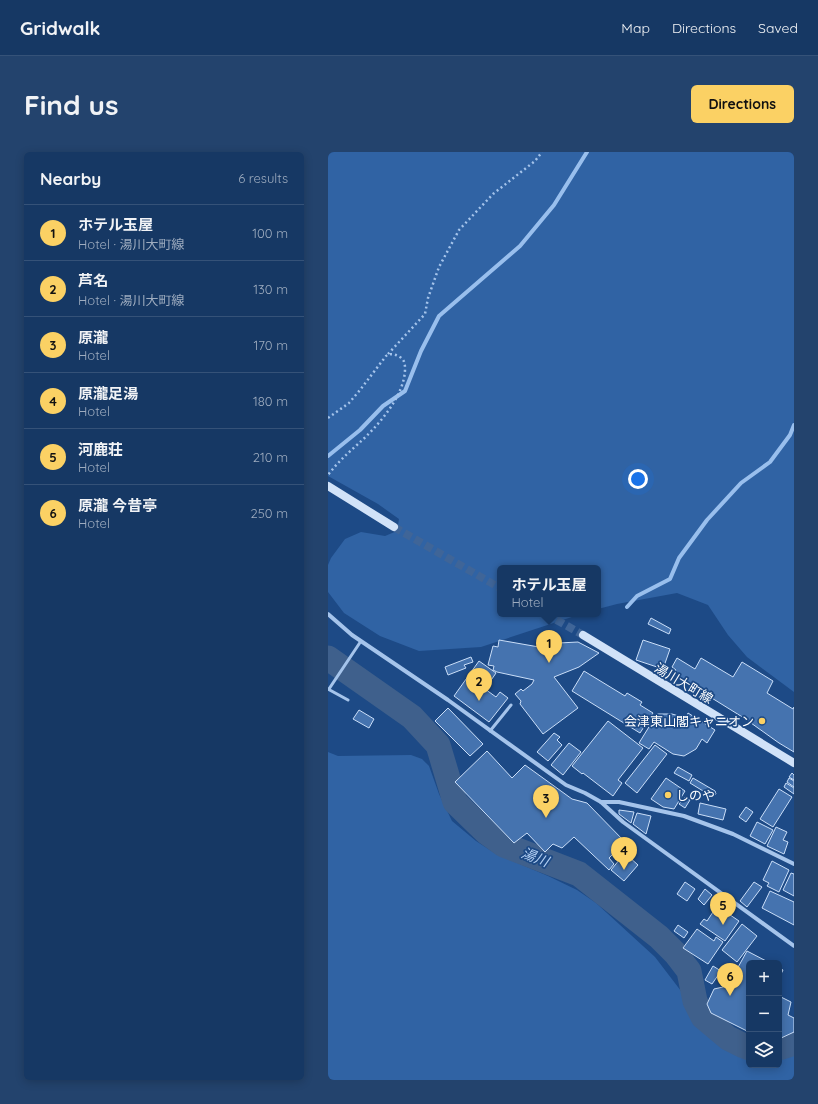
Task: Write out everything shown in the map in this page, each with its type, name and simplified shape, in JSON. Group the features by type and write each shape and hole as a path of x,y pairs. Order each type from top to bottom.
{"main road":[{"path":"328,486 394,527"},
{"name":"湯川大町線","path":"584,635 794,763"}],"street":[{"path":"328,614 361,641 448,700 566,785 601,802 623,822 794,946"},
{"path":"601,802 619,802 684,816 733,834 794,864"}],"lane":[{"path":"348,700 328,689 361,641"},
{"path":"490,731 511,705"}],"path":[{"path":"328,418 349,403 388,354 425,314 428,298 439,267 459,230 493,194 535,161 542,152"},
{"path":"328,475 342,458 359,444 380,421 400,390 405,371 404,361 397,356 388,354"}],"shaded area":[{"path":"328,152 794,152 794,692 747,657 728,635 708,605 677,593 601,608 601,565 497,565 497,617 572,617 481,647 419,651 380,636 344,613 328,592 328,565 331,558 345,539 361,532 385,536 397,531 399,519 378,504 328,476"},
{"path":"328,752 338,756 411,755 422,759 429,766 439,794 452,821 476,841 496,854 577,890 596,903 655,957 681,991 703,1027 725,1046 746,1056 746,1068 782,1068 782,1057 794,1051 794,1080 328,1080"}],"building":[{"path":"651,618 671,629 669,634 648,624"},
{"path":"499,640 539,647 540,644 578,642 599,653 579,667 554,677 578,708 543,734 520,704 521,701 515,694 521,689 523,691 532,684 534,680 497,672 493,670 494,666 488,665 493,646 498,647"},
{"path":"643,640 670,649 663,669 636,660"},
{"path":"471,657 473,662 464,665 466,668 448,675 445,667"},
{"path":"677,658 695,669 701,658 733,677 742,662 773,681 767,693 793,709 794,707 794,752 744,718 673,674 676,670 672,667"},
{"path":"479,661 496,673 485,689 496,697 500,692 508,698 489,722 454,696"},
{"path":"584,671 625,696 627,693 642,702 640,705 653,713 640,733 572,691"},
{"path":"448,708 483,744 470,756 435,721"},
{"path":"359,710 374,719 369,728 353,719"},
{"path":"688,713 715,730 707,743 702,739 696,749 684,756 673,754 654,742 649,749 639,743 657,714 672,714 686,718"},
{"path":"608,721 643,748 618,780 622,783 613,796 572,766"},
{"path":"554,733 560,737 557,740 562,745 548,761 537,752"},
{"path":"569,743 581,752 563,775 551,765"},
{"path":"655,745 667,754 637,793 625,783"},
{"path":"487,751 512,778 525,765 572,799 587,803 625,842 609,858 614,864 609,870 574,837 562,848 553,844 545,852 527,833 514,843 455,782"},
{"path":"678,767 692,775 689,781 674,773"},
{"path":"792,773 794,775 794,780 789,777"},
{"name":"しのや","path":"666,778 685,791 674,809 663,807 651,799"},
{"path":"693,778 715,791 716,794 714,796 709,792 708,794 690,783"},
{"path":"789,778 794,781 794,787 787,782"},
{"path":"786,783 794,788 794,794 784,787"},
{"path":"779,789 792,797 773,827 760,819"},
{"path":"685,797 690,800 685,808 679,804"},
{"path":"700,803 726,809 723,820 698,814"},
{"path":"746,807 753,812 746,822 739,817"},
{"path":"619,810 634,812 631,823 619,814"},
{"path":"637,813 651,816 646,834 633,824"},
{"path":"757,822 773,830 765,844 750,836"},
{"path":"776,827 787,832 783,840 788,842 784,854 767,846"},
{"path":"628,856 638,865 624,881 611,870 620,859 623,862"},
{"path":"772,861 789,870 779,892 767,886 769,883 763,880"},
{"path":"791,873 794,874 794,896 783,890"},
{"path":"685,882 695,889 687,901 677,894"},
{"path":"754,882 762,887 747,907 740,901"},
{"path":"705,889 712,895 704,905 698,899"},
{"path":"770,891 794,902 794,925 762,908"},
{"path":"717,906 739,921 725,941 700,924 704,919 707,921"},
{"path":"742,924 757,936 737,962 722,950"},
{"path":"678,925 688,932 684,938 674,931"},
{"path":"697,929 714,941 716,937 723,942 708,964 683,948"},
{"path":"747,951 764,960 746,960 746,1030 711,1013 707,1004 714,989 723,987 727,980 731,980"},
{"path":"713,966 721,971 712,984 705,980"},
{"path":"782,998 791,1002 788,1015 794,1018 794,1032 782,1038"}],"waterway":[{"path":"328,456 360,430 383,406 405,391 421,351 439,316 520,246 554,205 587,152"},
{"path":"627,607 637,596 670,579 679,558 707,520 741,483 770,462 790,435 794,425"},
{"name":"湯川","path":"328,658 412,717 438,745 455,802 486,832 504,845 579,874 659,937 676,954 689,971 695,1001 703,1017 728,1038 746,1047"},
{"name":"湯川","path":"782,1047 794,1043"}],"tunnel":[{"path":"394,527 497,586"},
{"path":"551,617 583,635"}],"place":[{"name":"ホテル玉屋","path":"549,663"},
{"name":"芦名","path":"479,701"},
{"name":"会津東山閣キャニオン","path":"762,721"},
{"name":"しのや","path":"668,795"},
{"name":"原瀧","path":"546,818"},
{"name":"原瀧足湯","path":"624,870"},
{"name":"河鹿荘","path":"723,925"},
{"name":"原瀧 今昔亭","path":"730,996"}]}
